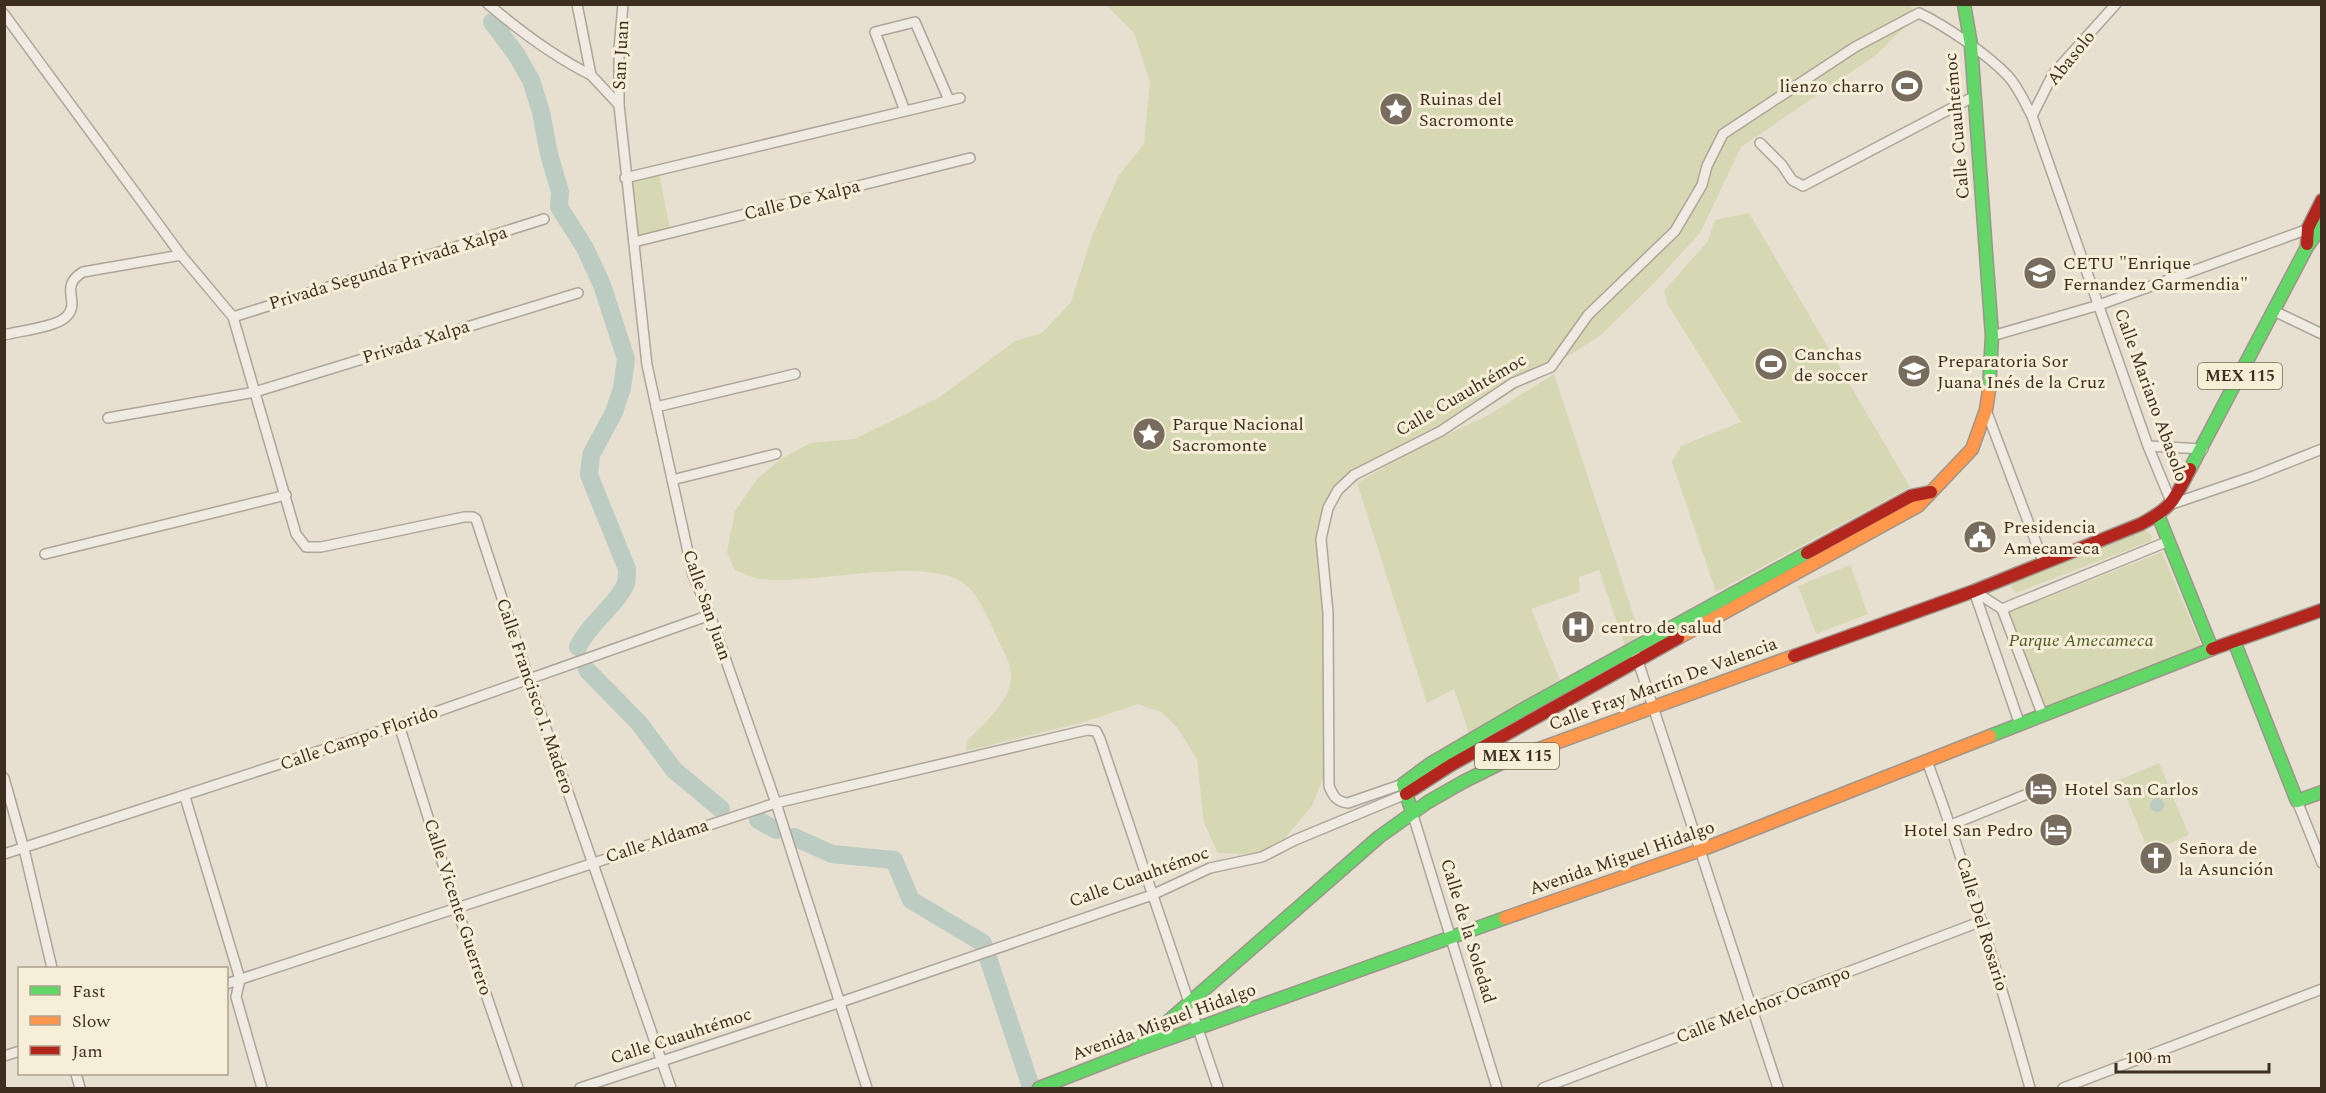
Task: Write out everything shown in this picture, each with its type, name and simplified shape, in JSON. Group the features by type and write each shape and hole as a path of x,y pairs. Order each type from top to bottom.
{"main road":[{"path":"1964,4 1971,45"},
{"name":"Calle Cuauhtémoc","path":"1405,789 1466,742 1567,684 1635,654 1825,550 1918,506 1972,449 1986,410 1991,378 1992,336 1971,45"},
{"name":"MEX 115","path":"1974,591 2043,561 2141,524 2172,504 2318,228 2322,201"},
{"path":"2158,515 2212,650 2322,610"},
{"name":"Calle Fray Martín De Valencia","path":"1134,1051 1379,837 1412,812 1489,768 1653,706 1974,591"},
{"path":"2234,641 2297,801 2322,792"},
{"name":"Avenida Miguel Hidalgo","path":"1042,1087 1134,1051 1701,850 2212,650"},
{"name":"Calle Cuauhtémoc","path":"1405,789 1573,696 1635,654"},
{"path":"1567,684 1573,696"},
{"name":"Calle de la Soledad","path":"1405,789 1412,812"}],"street":[{"path":"488,4 547,51 591,75 619,105"},
{"path":"577,4 591,75"},
{"name":"San Juan","path":"619,105 619,50 623,4"},
{"name":"Abasolo","path":"2032,116 2054,74 2116,4"},
{"name":"Calle Cuauhtémoc","path":"1405,789 1348,803 1332,795 1329,786 1329,648 1322,539 1328,508 1338,490 1354,475 1441,431 1513,383 1551,367 1588,315 1675,231 1701,185 1707,166 1723,134 1855,47 1919,13 1971,45"},
{"path":"4,14 181,255 232,317 286,495 45,554"},
{"path":"905,111 875,32 915,22 949,100"},
{"name":"Calle Mariano Abasolo","path":"1971,45 2008,76 2032,116 2148,446 2172,504"},
{"path":"1760,143 1782,165 1792,180 1803,186 1974,97"},
{"path":"625,178 960,98"},
{"name":"Calle San Juan","path":"619,105 625,178 647,365 693,574 710,615 776,803 867,1089"},
{"name":"Calle De Xalpa","path":"634,242 970,158"},
{"name":"Privada Segunda Privada Xalpa","path":"232,317 544,219"},
{"path":"1992,336 2099,305 2318,228"},
{"path":"4,335 57,322 67,316 72,306 69,286 74,277 83,272 181,255"},
{"name":"Privada Xalpa","path":"108,418 255,392 578,293"},
{"path":"2274,311 2322,334"},
{"path":"656,407 795,374"},
{"path":"1986,410 2043,561"},
{"path":"2148,446 2203,449"},
{"path":"2172,504 2254,476 2322,449"},
{"path":"672,480 776,454"},
{"name":"Calle Francisco I. Madero","path":"286,495 296,534 306,547 321,547 473,517 671,1089"},
{"path":"2002,609 2169,542"},
{"path":"1974,591 2002,609 2043,716"},
{"path":"1974,591 2020,725"},
{"name":"Calle Campo Florido","path":"4,854 399,725 710,615"},
{"path":"1635,654 1778,1089"},
{"name":"Calle Vicente Guerrero","path":"399,725 457,909 518,1089"},
{"name":"Calle Aldama","path":"228,983 776,803 1088,730 1096,732 1152,895"},
{"name":"Calle Del Rosario","path":"1928,761 1982,921 2030,1089"},
{"path":"4,778 24,849 52,967"},
{"path":"1951,825 2042,788"},
{"name":"Calle Cuauhtémoc","path":"580,1089 1152,895 1210,868 1262,857 1405,789"},
{"path":"185,796 240,979 237,997 262,1089"},
{"path":"2297,801 2322,863"},
{"name":"Calle de la Soledad","path":"1412,812 1497,1089"},
{"path":"1152,895 1190,1000 1218,1089"},
{"name":"Calle Melchor Ocampo","path":"1543,1089 1982,921"},
{"path":"2063,1089 2322,989"}],"green space":[{"name":"Parque Nacional Sacromonte","path":"1106,5 1910,5 1916,16 1876,55 1741,147 1700,233 1654,283 1601,335 1484,410 1401,449 1341,490 1329,510 1324,530 1330,755 1312,806 1285,838 1267,852 1258,855 1218,853 1204,823 1197,759 1177,727 1161,712 1138,704 1081,723 966,751 967,741 994,713 1005,697 1011,675 1007,658 982,606 972,591 960,581 941,574 918,571 782,580 761,579 735,570 727,552 735,511 757,479 781,459 810,443 855,439 940,397 1015,341 1042,333 1071,302 1092,236 1119,175 1144,144 1150,82 1134,33"},
{"path":"659,173 670,229 637,238 631,180"},
{"name":"Canchas de soccer","path":"1749,213 1910,487 1716,592 1672,462 1681,446 1741,422 1668,305 1664,291 1708,241 1715,220"},
{"path":"1554,374 1640,635 1625,646 1599,570 1579,577 1580,592 1531,609 1560,680 1469,733 1454,689 1427,703 1357,483 1413,450 1487,416"},
{"path":"2146,530 2152,536 2151,541 2016,593 2011,587 2012,583"},
{"name":"Parque Amecameca","path":"2162,552 2202,647 2044,711 2008,613"},
{"path":"1850,565 1868,614 1816,634 1798,586"},
{"path":"2159,763 2189,835 2149,852 2119,780"},
{"path":"1188,1011 1196,1030 1167,1038 1165,1031"}],"shaded area":[{"path":"2154,798 2160,798 2164,805 2160,812 2154,812 2150,808 2150,802"}],"waterway":[{"path":"492,22 516,54 531,80 560,192 559,207 585,248 602,285 626,359 622,388 614,412 591,455 589,475 627,569 626,581 617,598 589,630 578,647"},
{"path":"587,670 639,723 674,770 721,809"},
{"path":"758,820 776,830"},
{"path":"794,837 832,854 894,860 911,900 983,943 1030,1084 1035,1088"}],"traffic: fast":[{"path":"1964,4 1971,45 1992,336 1989,390"},
{"path":"2190,469 2307,247 2322,226"},
{"path":"1990,736 2212,649 2158,515"},
{"path":"1412,812 1403,784 1430,764 1529,706 1807,553"},
{"path":"2234,641 2297,801 2322,792"},
{"path":"1134,1051 1379,837 1428,802 1463,782 1499,764 1539,749"},
{"path":"1039,1088 1134,1051 1505,918"}],"traffic: slow":[{"path":"1678,638 1918,506 1972,449 1986,410 1989,390"},
{"path":"1539,749 1794,656"},
{"path":"1505,918 1701,850 1990,736"}],"traffic: jam":[{"path":"2307,244 2308,228 2322,200"},
{"path":"1794,656 1974,591 2141,524 2160,513 2172,502 2190,469"},
{"path":"1807,553 1911,496 1931,492"},
{"path":"2212,649 2322,610"},
{"path":"1406,794 1451,765 1678,638"}],"place":[{"name":"lienzo charro","path":"1907,86"},
{"name":"Ruinas del Sacromonte","path":"1396,109"},
{"name":"CETU \"Enrique Fernandez Garmendia\"","path":"2040,273"},
{"name":"Canchas de soccer","path":"1771,364"},
{"name":"Preparatoria Sor Juana Inés de la Cruz","path":"1914,371"},
{"name":"Parque Nacional Sacromonte","path":"1149,434"},
{"name":"Presidencia Amecameca","path":"1980,537"},
{"name":"centro de salud","path":"1578,627"},
{"name":"Hotel San Carlos","path":"2041,789"},
{"name":"Hotel San Pedro","path":"2056,830"},
{"name":"Señora de la Asunción","path":"2156,858"}]}
